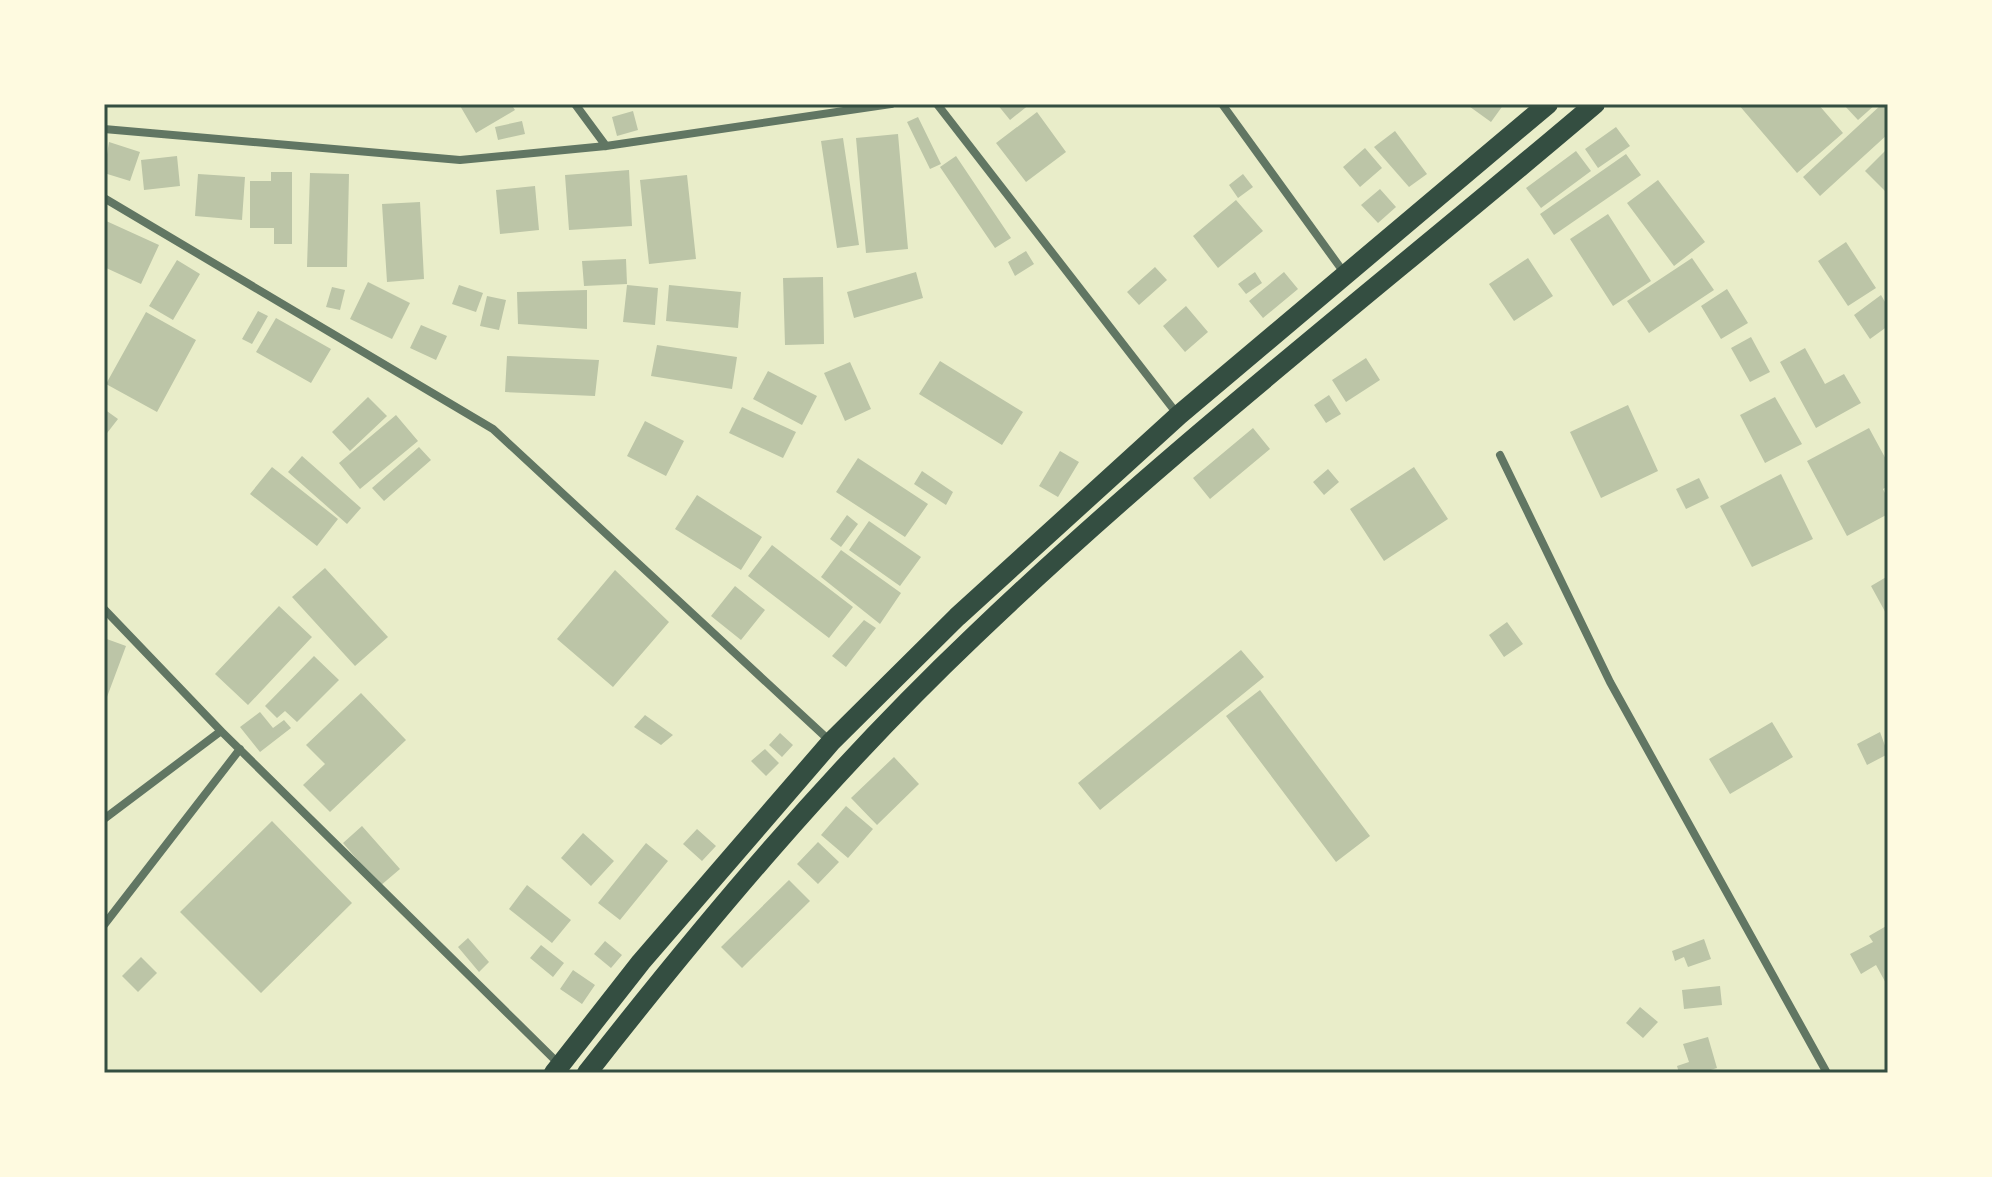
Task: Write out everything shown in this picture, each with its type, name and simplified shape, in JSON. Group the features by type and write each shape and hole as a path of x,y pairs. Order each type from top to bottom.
{"main road":[{"path":"557,1069 641,962 831,742 957,617 1179,415 1548,104"},
{"path":"587,1073 662,978 850,760 974,635 1196,434 1595,104"}],"street":[{"path":"575,104 606,146"},
{"path":"104,129 460,160 606,146 891,104"},
{"path":"937,104 1179,415"},
{"path":"1222,104 1346,274"},
{"path":"104,198 493,429 831,742"},
{"path":"1500,455 1610,682 1827,1073"},
{"path":"104,609 557,1069"},
{"path":"104,819 221,731"},
{"path":"104,925 240,749"}],"building":[{"path":"459,104 511,104 515,110 476,133"},
{"path":"997,104 1030,104 1010,120"},
{"path":"1466,104 1504,104 1491,122"},
{"path":"1738,104 1818,104 1843,133 1797,173"},
{"path":"1843,104 1876,104 1858,120"},
{"path":"1882,104 1888,108 1888,134 1820,196 1803,177"},
{"path":"633,111 638,130 617,136 612,117"},
{"path":"1037,112 1066,152 1026,182 996,143"},
{"path":"918,117 941,164 930,169 907,122"},
{"path":"522,121 525,134 498,140 495,127"},
{"path":"1616,127 1630,146 1598,168 1585,149"},
{"path":"1395,131 1427,174 1409,187 1374,147"},
{"path":"898,134 908,249 866,253 856,138"},
{"path":"843,138 859,245 837,248 821,141"},
{"path":"109,142 140,152 130,181 104,173"},
{"path":"1365,148 1382,168 1360,187 1343,167"},
{"path":"1888,148 1888,194 1865,171"},
{"path":"1576,151 1591,171 1541,208 1526,188"},
{"path":"1626,154 1641,175 1554,235 1540,214"},
{"path":"177,156 180,186 144,190 141,160"},
{"path":"956,156 1011,238 995,248 940,167"},
{"path":"629,170 632,226 569,230 565,175"},
{"path":"271,172 292,172 292,244 274,244 274,228 250,228 250,181 271,181"},
{"path":"310,173 349,174 347,267 307,267"},
{"path":"198,174 245,177 242,220 195,216"},
{"path":"1243,174 1253,187 1238,198 1229,185"},
{"path":"687,175 696,259 649,264 640,180"},
{"path":"1658,180 1705,242 1674,266 1627,203"},
{"path":"535,186 539,230 500,234 496,190"},
{"path":"1380,189 1396,207 1378,223 1361,205"},
{"path":"1236,200 1263,231 1218,268 1193,236"},
{"path":"420,202 424,279 387,282 382,204"},
{"path":"1608,214 1651,281 1613,306 1570,239"},
{"path":"104,220 159,245 141,284 104,267"},
{"path":"1846,242 1876,288 1848,306 1818,261"},
{"path":"1026,251 1034,264 1015,276 1008,262"},
{"path":"1528,258 1553,296 1514,321 1489,284"},
{"path":"1692,258 1714,290 1649,333 1627,301"},
{"path":"626,259 627,284 584,286 582,261"},
{"path":"177,260 200,274 173,320 149,306"},
{"path":"1155,267 1167,280 1139,305 1127,292"},
{"path":"916,272 923,298 854,318 847,292"},
{"path":"1255,272 1262,283 1246,294 1238,284"},
{"path":"1284,272 1298,289 1263,318 1249,301"},
{"path":"823,277 824,344 785,345 783,278"},
{"path":"368,282 410,303 392,339 350,319"},
{"path":"459,285 483,293 476,312 452,304"},
{"path":"627,285 658,288 655,325 623,322"},
{"path":"669,285 741,292 738,328 666,321"},
{"path":"332,287 345,290 340,310 326,307"},
{"path":"1727,289 1748,323 1721,339 1701,306"},
{"path":"587,290 587,329 518,324 517,292"},
{"path":"1881,295 1888,307 1888,326 1870,339 1854,315"},
{"path":"487,296 506,300 499,330 480,326"},
{"path":"1186,306 1208,332 1185,352 1163,326"},
{"path":"258,311 268,316 252,344 242,339"},
{"path":"146,312 196,340 157,412 106,384"},
{"path":"276,318 331,349 311,383 256,352"},
{"path":"421,325 447,336 436,360 410,348"},
{"path":"1751,337 1770,372 1750,382 1731,348"},
{"path":"657,345 737,357 732,389 651,376"},
{"path":"1805,348 1825,384 1844,374 1861,403 1816,428 1780,362"},
{"path":"507,356 599,360 595,396 505,392"},
{"path":"1366,358 1380,380 1346,402 1332,380"},
{"path":"940,361 1023,412 1002,445 919,394"},
{"path":"850,362 871,409 845,421 824,373"},
{"path":"768,371 817,396 802,425 753,399"},
{"path":"1329,395 1341,414 1326,423 1314,405"},
{"path":"368,397 387,416 350,451 332,432"},
{"path":"1775,397 1802,444 1765,463 1740,415"},
{"path":"1628,405 1658,471 1601,498 1570,432"},
{"path":"742,407 796,432 783,458 729,433"},
{"path":"104,409 118,419 104,437"},
{"path":"396,415 418,441 360,489 339,463"},
{"path":"645,421 684,441 666,476 627,456"},
{"path":"1253,428 1270,449 1210,499 1193,478"},
{"path":"1869,428 1888,463 1888,486 1883,489 1888,499 1888,514 1847,536 1807,461"},
{"path":"419,447 431,460 384,501 372,488"},
{"path":"1060,451 1079,462 1058,497 1039,486"},
{"path":"302,456 361,508 347,524 288,472"},
{"path":"858,458 928,504 905,537 836,492"},
{"path":"272,467 338,519 317,546 250,494"},
{"path":"1414,467 1448,519 1384,561 1350,509"},
{"path":"1328,469 1339,482 1324,495 1313,482"},
{"path":"922,471 953,492 946,505 914,484"},
{"path":"1781,474 1813,539 1752,567 1720,506"},
{"path":"1699,478 1709,498 1686,509 1676,489"},
{"path":"697,495 762,537 741,570 675,529"},
{"path":"847,515 858,524 841,547 830,539"},
{"path":"869,521 921,557 900,586 849,550"},
{"path":"772,545 853,607 829,638 748,576"},
{"path":"841,550 901,593 880,624 821,577"},
{"path":"325,568 388,637 355,666 292,597"},
{"path":"615,570 669,622 613,687 557,639"},
{"path":"1888,576 1888,617 1871,586"},
{"path":"735,586 765,610 741,640 711,616"},
{"path":"279,606 312,637 248,705 215,674"},
{"path":"864,620 876,628 846,667 832,656"},
{"path":"1507,622 1523,644 1504,657 1489,635"},
{"path":"104,638 126,646 104,705"},
{"path":"1241,650 1264,677 1100,810 1078,783"},
{"path":"314,656 339,680 297,722 285,711 277,718 265,706"},
{"path":"1260,690 1370,836 1336,862 1226,716"},
{"path":"361,693 406,740 330,812 303,785 325,764 306,745"},
{"path":"260,712 273,728 284,720 291,728 260,752 240,727"},
{"path":"645,715 673,735 661,745 634,727"},
{"path":"1772,722 1793,757 1730,794 1709,759"},
{"path":"1880,732 1888,754 1867,765 1857,744"},
{"path":"780,733 793,745 782,757 769,745"},
{"path":"765,749 779,763 766,776 751,761"},
{"path":"894,757 919,784 877,825 851,798"},
{"path":"846,806 873,829 848,858 821,835"},
{"path":"272,821 352,903 261,993 180,912"},
{"path":"362,826 400,869 380,886 343,843"},
{"path":"697,829 716,846 702,861 683,844"},
{"path":"583,833 614,861 591,886 561,858"},
{"path":"818,842 839,862 818,884 797,864"},
{"path":"646,843 668,861 620,920 598,903"},
{"path":"789,880 810,901 742,968 721,947"},
{"path":"527,885 571,920 552,943 509,909"},
{"path":"1888,925 1888,987 1876,965 1861,974 1850,954 1873,942 1869,936"},
{"path":"468,938 489,962 479,972 458,947"},
{"path":"1704,939 1711,959 1688,967 1684,957 1675,961 1672,951"},
{"path":"605,941 622,955 611,968 594,954"},
{"path":"541,945 564,963 553,977 530,958"},
{"path":"141,957 157,973 138,992 122,976"},
{"path":"573,970 595,985 582,1004 560,989"},
{"path":"1720,986 1722,1005 1684,1009 1682,990"},
{"path":"1640,1007 1658,1022 1643,1038 1626,1023"},
{"path":"1708,1037 1717,1068 1701,1073 1679,1073 1677,1066 1689,1062 1683,1044"}]}
